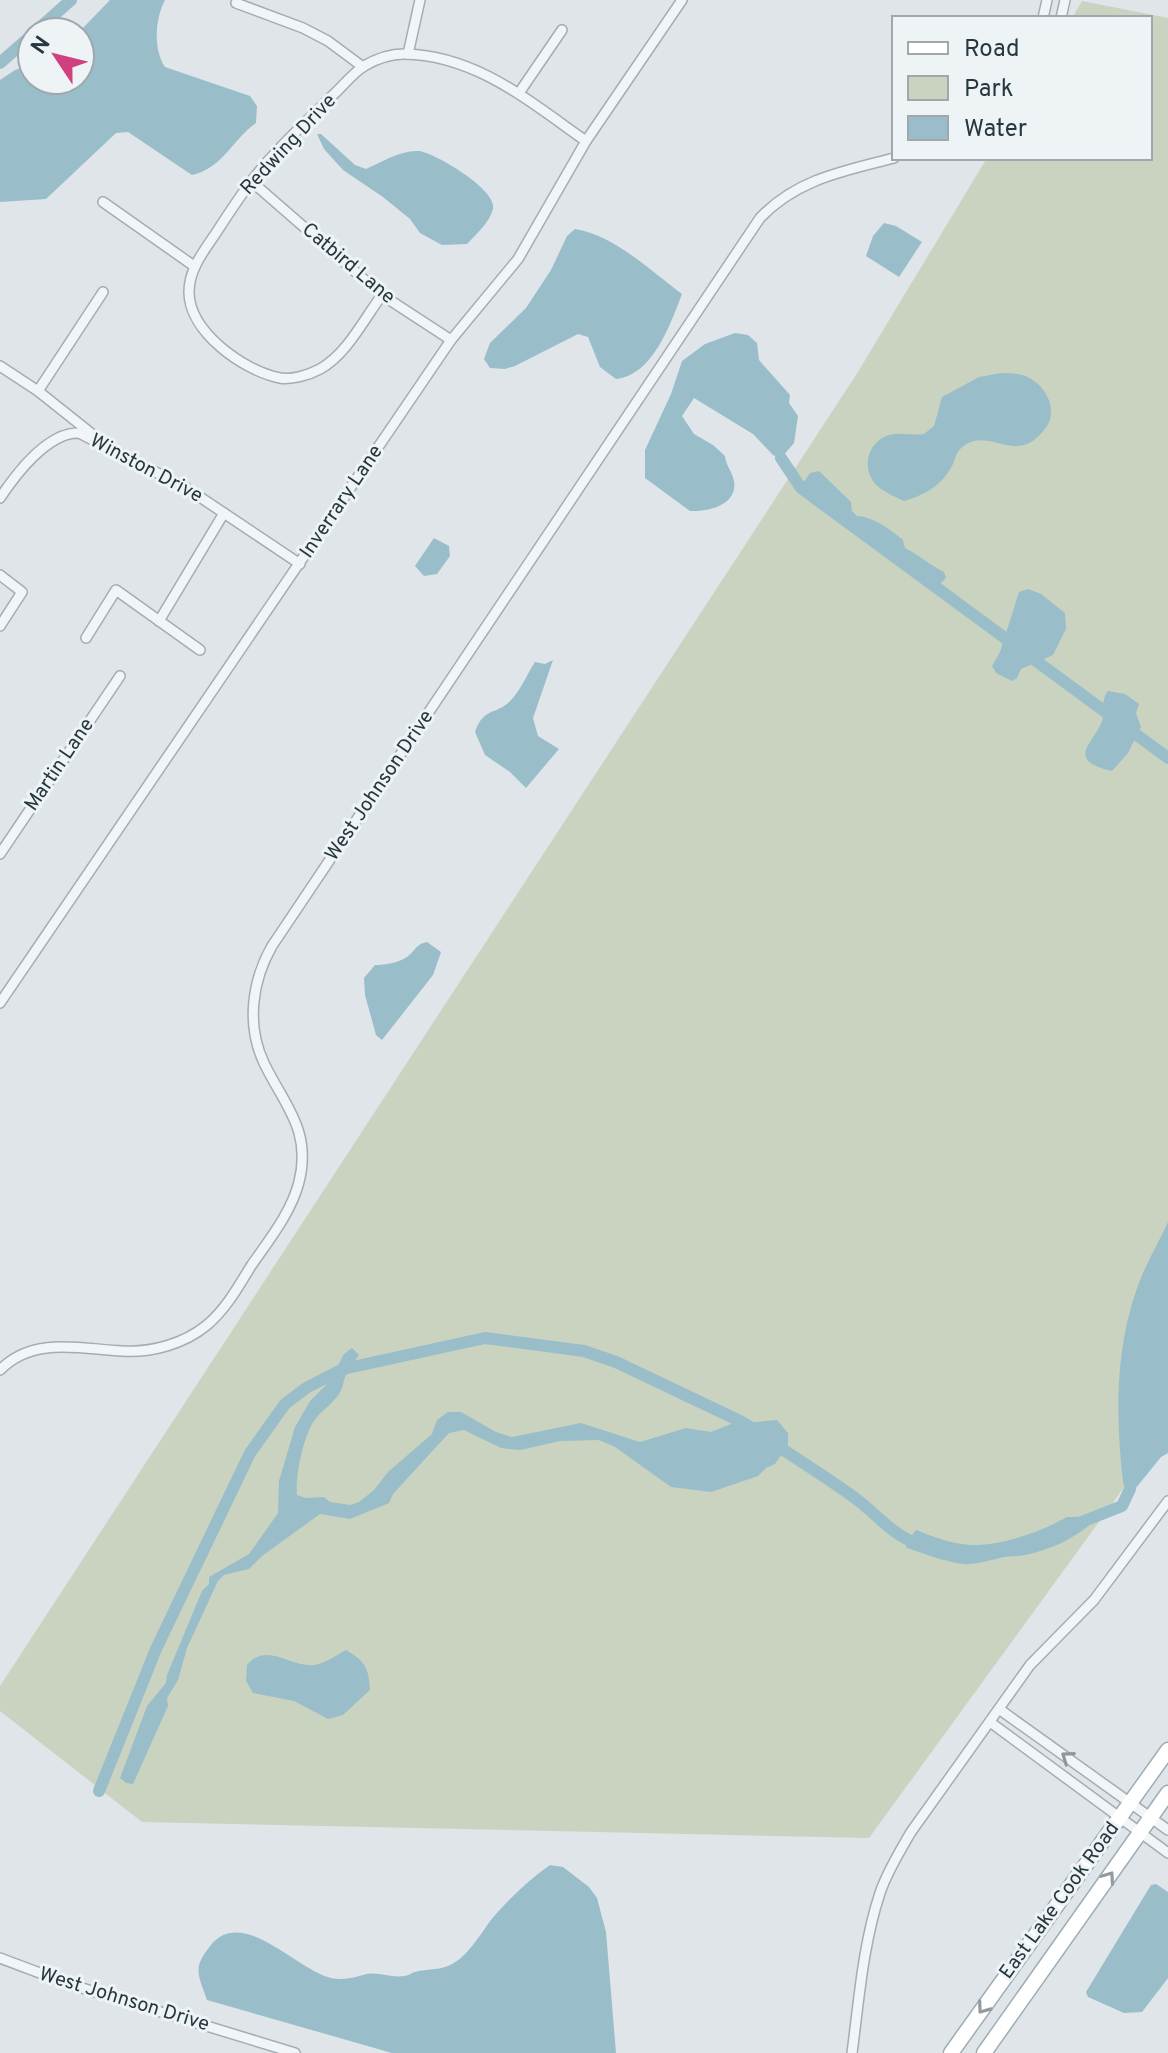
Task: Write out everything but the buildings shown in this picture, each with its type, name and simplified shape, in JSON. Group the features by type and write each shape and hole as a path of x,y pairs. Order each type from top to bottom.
{"main road":[{"name":"East Lake Cook Road","path":"951,2053 1168,1750"},
{"name":"East Lake Cook Road","path":"984,2053 1168,1793"}],"street":[{"path":"408,54 420,0"},
{"name":"Inverrary Lane","path":"0,1003 3,991 300,564 451,340 518,259 586,141 682,0"},
{"path":"236,3 303,28 328,41 363,67"},
{"path":"519,93 562,30"},
{"name":"Redwing Drive","path":"382,295 336,358 311,373 282,379 262,372 225,351 207,335 191,308 189,290 194,266 251,181 363,67 391,55 408,54 471,66 519,93 586,141"},
{"name":"West Johnson Drive","path":"0,1370 28,1353 61,1345 122,1351 162,1348 205,1327 226,1304 287,1212 301,1172 300,1141 291,1108 264,1063 253,1019 254,994 272,946 760,218 795,189 820,177 892,159"},
{"name":"Catbird Lane","path":"251,181 382,295 451,340"},
{"path":"103,202 194,266"},
{"path":"38,391 103,292"},
{"path":"0,366 38,391 112,450"},
{"name":"Winston Drive","path":"0,498 14,477 56,439 69,433 79,433 185,487 300,564"},
{"path":"159,621 224,513"},
{"path":"0,575 22,592 0,626"},
{"path":"86,638 116,590 200,650"},
{"name":"Martin Lane","path":"0,854 120,676"},
{"path":"852,2053 872,1920 881,1890 911,1832 1030,1665 1094,1600 1168,1501"},
{"path":"999,1709 1168,1830"},
{"path":"990,1722 1168,1853"},
{"name":"West Johnson Drive","path":"0,1958 69,1984 295,2053"}],"green space":[{"path":"1082,1 1168,18 1168,1427 869,1838 142,1822 0,1711 0,1686 856,375 986,160 1152,160 1152,16 1073,16"}],"water":[{"path":"110,0 165,0 157,34 165,67 250,96 257,106 256,123 220,160 192,175 128,132 116,133 46,199 0,202 0,80 16,70 16,96 96,96 94,16"},
{"path":"317,134 321,134 355,165 366,169 405,152 419,151 438,158 486,192 492,201 491,214 467,244 442,245 420,233 410,219 343,170 324,149"},
{"path":"884,223 896,226 922,242 899,277 866,256 873,236"},
{"path":"575,229 618,246 682,294 658,347 640,368 616,379 600,367 588,337 578,334 515,366 490,368 484,359 490,343 526,308 551,270 567,236"},
{"path":"735,333 748,335 757,343 759,360 790,395 789,403 798,416 794,443 781,458 773,455 753,434 694,398 682,416 694,434 725,456 734,489 727,501 720,505 690,511 645,478 645,450 671,394 682,361 705,344"},
{"path":"1001,373 1027,377 1040,386 1047,397 1051,408 1050,420 1034,440 1014,446 985,441 965,445 940,482 924,494 904,501 876,485 869,472 868,458 879,440 895,434 924,434 934,426 942,397 979,377"},
{"path":"819,471 851,502 852,511 857,516 887,528 903,540 905,548 944,572 946,578 933,591 904,569 903,560 895,554 888,557 857,533 855,525 847,519 840,522 830,514 803,483 810,473"},
{"path":"434,538 449,546 450,556 437,574 424,576 415,566"},
{"path":"1028,589 1041,594 1065,613 1066,629 1053,655 1021,669 1012,681 996,673 992,666 1000,652 1019,592"},
{"path":"553,660 533,718 538,736 559,749 526,788 510,772 485,755 475,732 482,718 506,705 515,696 535,662 545,664"},
{"path":"1108,691 1125,694 1139,704 1136,713 1141,727 1128,753 1112,771 1097,767 1086,756 1086,750 1102,721 1104,698"},
{"path":"427,942 441,952 433,975 382,1040 376,1035 365,995 364,978 375,965 400,961"},
{"path":"1168,1222 1168,1453 1161,1457 1135,1489 1125,1488 1118,1403 1122,1350 1134,1298"},
{"path":"352,1348 359,1355 345,1377 340,1392 308,1432 299,1466 297,1495 324,1497 330,1502 350,1505 359,1502 432,1434 437,1420 448,1412 461,1412 496,1432 512,1437 581,1423 640,1442 686,1428 711,1432 731,1424 777,1420 788,1433 788,1445 775,1464 758,1476 711,1492 671,1487 615,1447 599,1440 560,1441 520,1450 501,1448 464,1430 449,1433 393,1494 389,1503 350,1519 320,1514 249,1569 224,1575 218,1581 187,1648 178,1680 167,1698 168,1706 133,1784 126,1783 120,1778 147,1706 166,1683 202,1591 209,1584 209,1577 249,1554 278,1513 279,1481 295,1427 310,1401 330,1381 344,1354"},
{"path":"1067,1517 1091,1517 1093,1522 1070,1539 1022,1556 962,1564 907,1548 905,1544 916,1530 936,1538 971,1545 1008,1541"},
{"path":"346,1650 365,1666 370,1690 343,1715 328,1719 294,1701 253,1693 246,1681 247,1665 263,1655 315,1665"},
{"path":"550,1865 563,1867 589,1887 597,1898 606,1932 616,2053 392,2053 207,2000 199,1977 199,1966 211,1945 224,1935 239,1933 254,1936 318,1973 336,1979 372,1974 405,1976 445,1967 461,1958 508,1901"},
{"path":"1156,1884 1168,1892 1168,1978 1142,2012 1124,2013 1088,1997 1086,1992 1151,1885"}],"waterway":[{"path":"53,16 71,0"},
{"path":"0,63 16,49"},
{"path":"781,458 801,488 1168,758"},
{"path":"99,1791 156,1649 250,1453 285,1404 306,1388 343,1369 485,1338 584,1351 616,1362 755,1430"},
{"path":"770,1441 855,1498 895,1532 923,1545"},
{"path":"1079,1523 1122,1506 1130,1489"}]}
